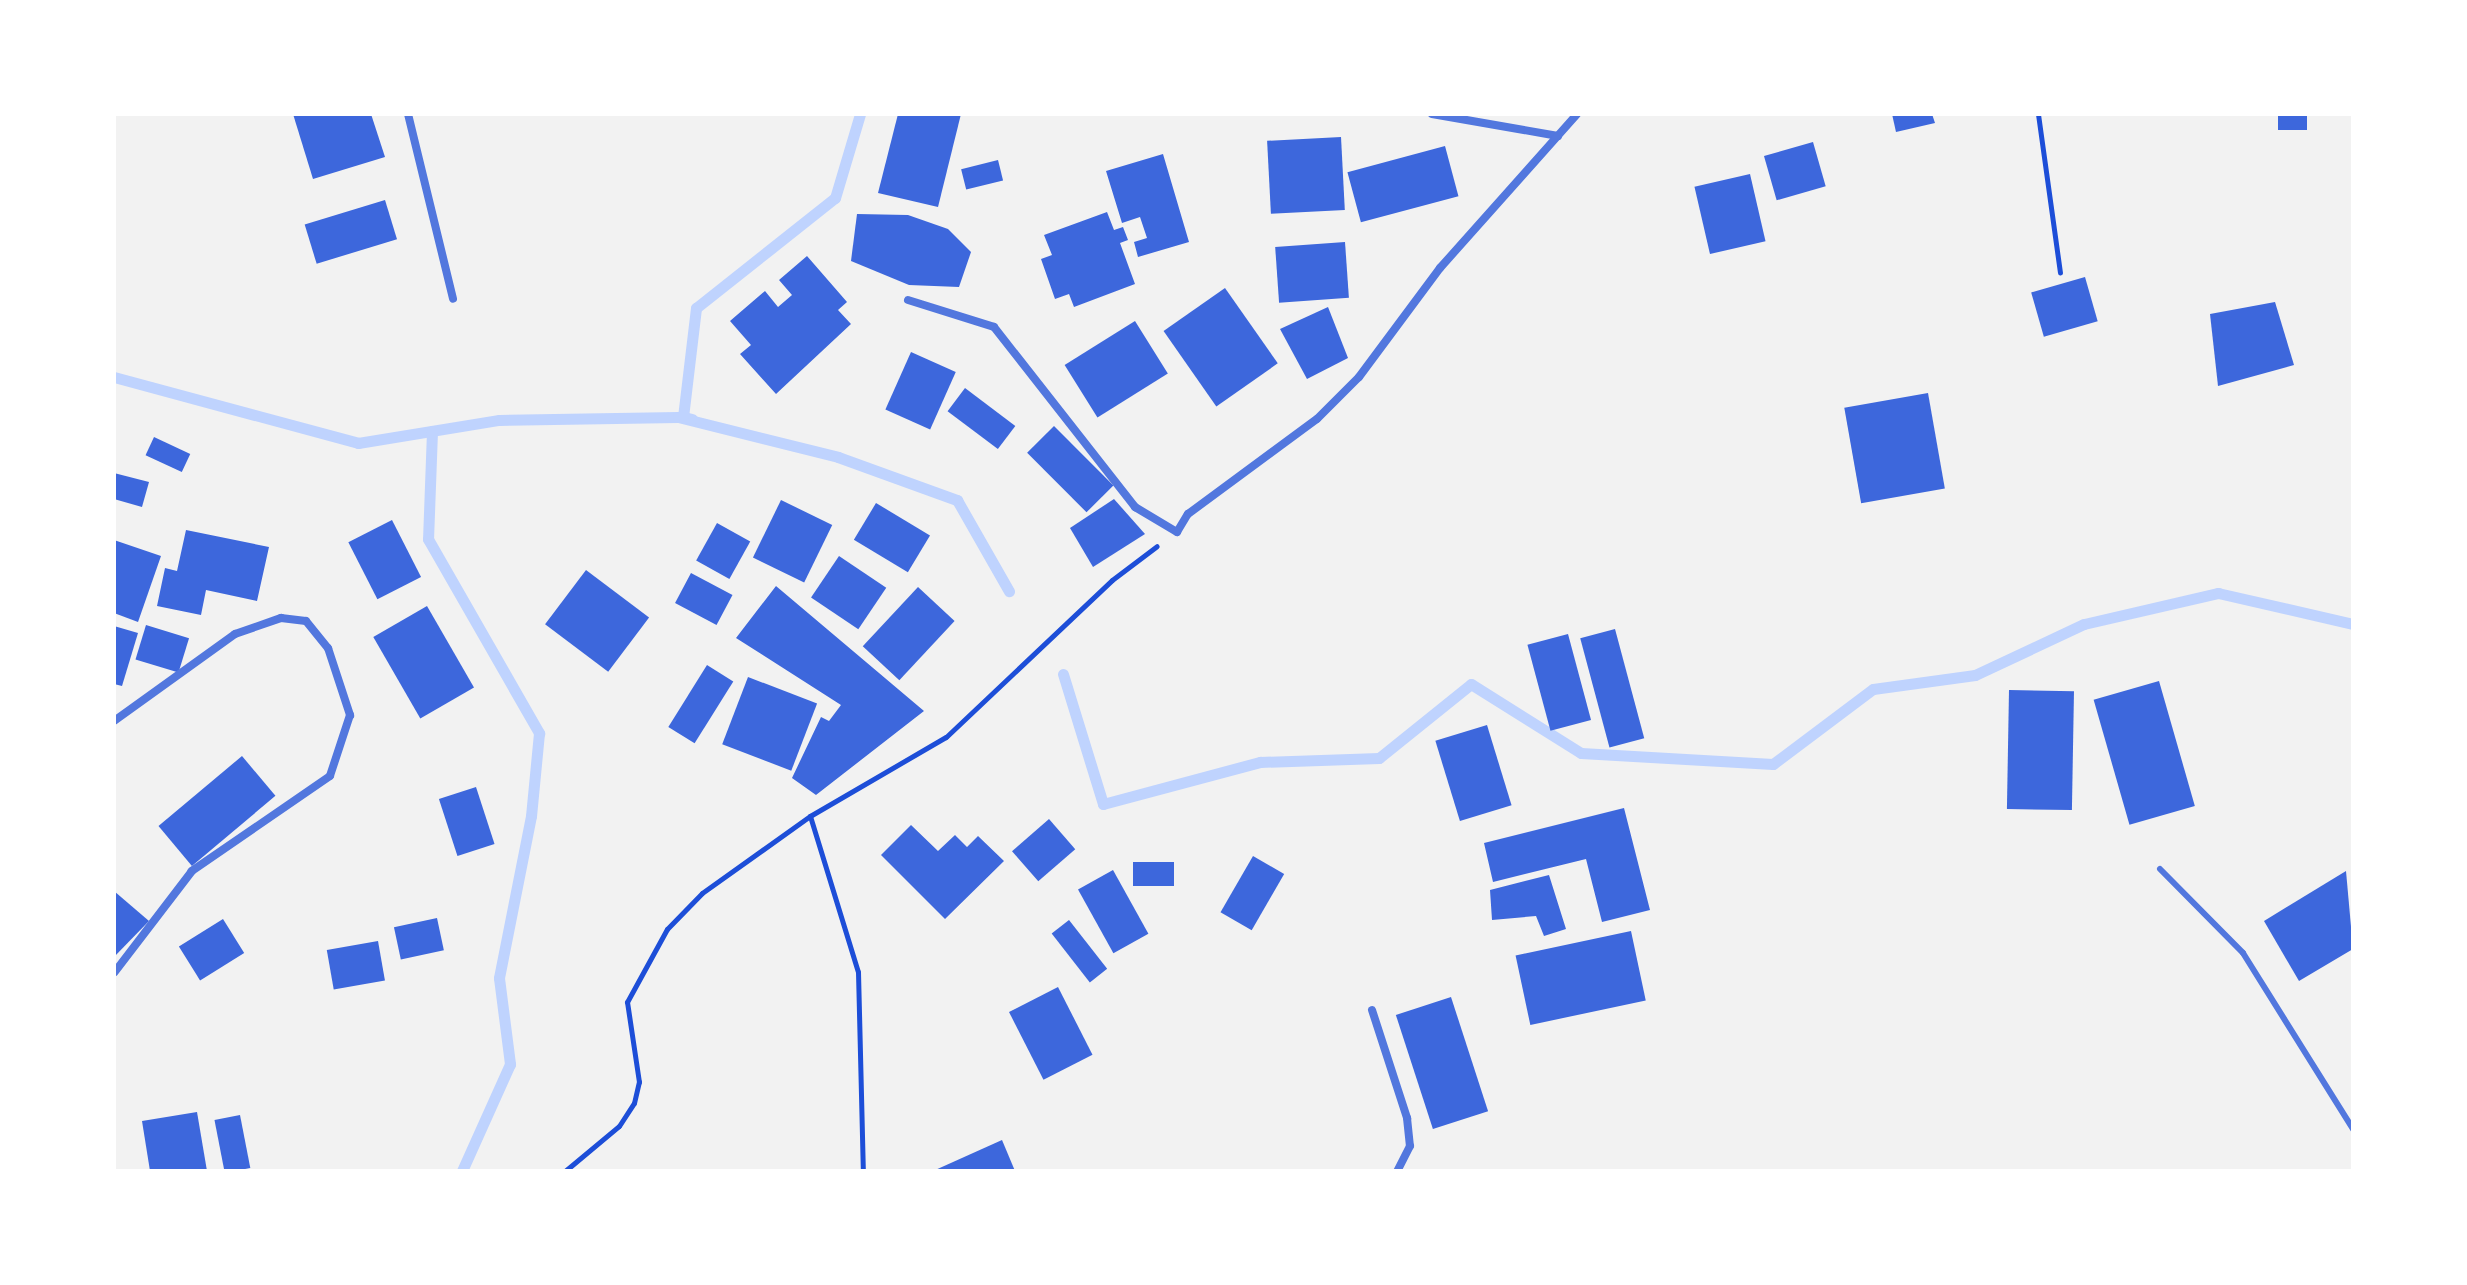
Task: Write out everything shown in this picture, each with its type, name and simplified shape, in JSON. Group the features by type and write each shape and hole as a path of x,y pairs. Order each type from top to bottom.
{"street":[{"path":"408,114 453,299"},
{"path":"1432,114 1558,136"},
{"path":"908,300 994,327 1135,507 1177,532 1188,514 1317,419 1359,377 1440,268 1577,114"},
{"path":"114,721 235,634 281,618 306,621 328,648 350,715 330,776 192,871 114,973"},
{"path":"1372,1010 1407,1118 1410,1146 1397,1171"}],"lane":[{"path":"2160,869 2243,953 2353,1129"}],"path":[{"path":"2038,114 2060,272"},
{"path":"565,1171 619,1126 634,1103 639,1082 627,1002 667,929 702,893 810,816 983,709 1112,580 1177,532"},
{"path":"810,816 858,972 863,1171"}],"building":[{"path":"293,114 371,114 385,157 313,179"},
{"path":"898,114 961,114 938,207 878,193"},
{"path":"1892,114 1932,114 1935,123 1896,132"},
{"path":"2278,114 2307,114 2307,130 2278,130"},
{"path":"1341,137 1345,210 1271,214 1267,141"},
{"path":"1813,142 1826,186 1777,200 1764,156"},
{"path":"1445,146 1458,196 1361,222 1347,172"},
{"path":"1163,154 1189,242 1138,257 1134,242 1147,238 1140,217 1122,223 1106,171"},
{"path":"998,160 1003,180 966,190 961,169"},
{"path":"1750,174 1766,241 1710,254 1694,187"},
{"path":"385,200 397,239 317,264 305,225"},
{"path":"1107,212 1114,230 1123,227 1128,240 1120,243 1135,284 1074,307 1069,294 1055,299 1041,259 1052,255 1044,235"},
{"path":"857,214 908,215 948,229 971,252 959,287 909,285 851,261"},
{"path":"1345,242 1349,298 1279,303 1275,247"},
{"path":"807,256 847,302 838,310 851,324 776,394 740,354 751,345 730,321 765,291 778,307 792,295 779,280"},
{"path":"2085,277 2098,321 2044,337 2031,292"},
{"path":"1225,288 1278,363 1216,406 1164,331"},
{"path":"2275,302 2294,365 2218,386 2210,314"},
{"path":"1328,307 1348,358 1307,379 1280,329"},
{"path":"1135,321 1168,374 1097,418 1065,365"},
{"path":"911,352 956,372 930,429 885,410"},
{"path":"965,388 1015,426 998,449 948,411"},
{"path":"1928,393 1945,489 1861,503 1844,408"},
{"path":"1054,426 1113,485 1087,512 1027,453"},
{"path":"154,437 190,454 182,472 146,455"},
{"path":"114,473 149,482 142,507 114,499"},
{"path":"1114,499 1145,534 1093,567 1070,528"},
{"path":"781,500 832,525 804,583 753,558"},
{"path":"876,503 930,535 908,572 854,540"},
{"path":"392,520 421,577 377,599 348,542"},
{"path":"717,523 750,541 729,579 696,561"},
{"path":"186,530 269,547 257,601 206,590 201,615 157,606 165,568 177,571"},
{"path":"114,540 161,556 138,622 114,613"},
{"path":"839,556 886,588 858,629 811,597"},
{"path":"586,570 649,618 608,672 545,624"},
{"path":"691,573 732,595 717,625 675,603"},
{"path":"776,586 924,711 816,795 792,778 821,717 829,721 841,705 736,638"},
{"path":"918,587 955,621 899,680 863,646"},
{"path":"427,606 474,687 420,718 373,637"},
{"path":"146,625 189,638 179,673 135,659"},
{"path":"114,626 138,633 122,686 114,684"},
{"path":"1615,629 1644,738 1609,747 1580,638"},
{"path":"1568,634 1591,720 1550,731 1527,645"},
{"path":"707,665 733,681 695,743 668,727"},
{"path":"748,677 817,704 791,771 722,744"},
{"path":"2159,681 2195,806 2129,825 2094,700"},
{"path":"2009,690 2074,691 2072,810 2007,809"},
{"path":"1487,725 1512,805 1460,821 1435,741"},
{"path":"242,756 275,796 192,866 159,826"},
{"path":"476,787 495,844 457,856 439,799"},
{"path":"1624,808 1650,910 1602,922 1586,859 1493,882 1484,843"},
{"path":"1049,819 1075,849 1038,881 1012,851"},
{"path":"911,825 938,851 955,835 967,847 978,836 1004,861 945,919 881,855"},
{"path":"1253,856 1284,874 1252,930 1220,912"},
{"path":"1133,862 1174,862 1174,886 1133,886"},
{"path":"1113,870 1148,934 1113,953 1078,889"},
{"path":"2346,871 2353,949 2299,981 2264,921"},
{"path":"1549,875 1566,929 1544,936 1536,916 1492,920 1490,890"},
{"path":"114,891 149,921 114,957"},
{"path":"437,918 444,950 401,959 394,927"},
{"path":"223,919 244,953 200,980 179,947"},
{"path":"1069,920 1107,969 1090,982 1052,934"},
{"path":"1631,931 1646,1000 1530,1025 1516,956"},
{"path":"378,941 385,980 334,989 327,950"},
{"path":"1058,987 1093,1055 1043,1080 1009,1012"},
{"path":"1451,997 1488,1111 1433,1129 1396,1015"},
{"path":"197,1112 207,1171 150,1171 142,1121"},
{"path":"240,1115 250,1168 224,1171 214,1120"},
{"path":"1002,1140 1015,1171 933,1171"}],"waterway":[{"path":"692,419 683,417 696,308 835,198 860,114"},
{"path":"114,377 358,443 499,420 678,417 838,457 957,500 1009,591"},
{"path":"432,431 428,539 539,733 531,816 499,978 510,1064 462,1171"},
{"path":"1063,674 1103,804 1260,762 1379,758 1471,684 1581,753 1773,764 1873,689 1975,675 2084,624 2218,593 2353,624"}]}
